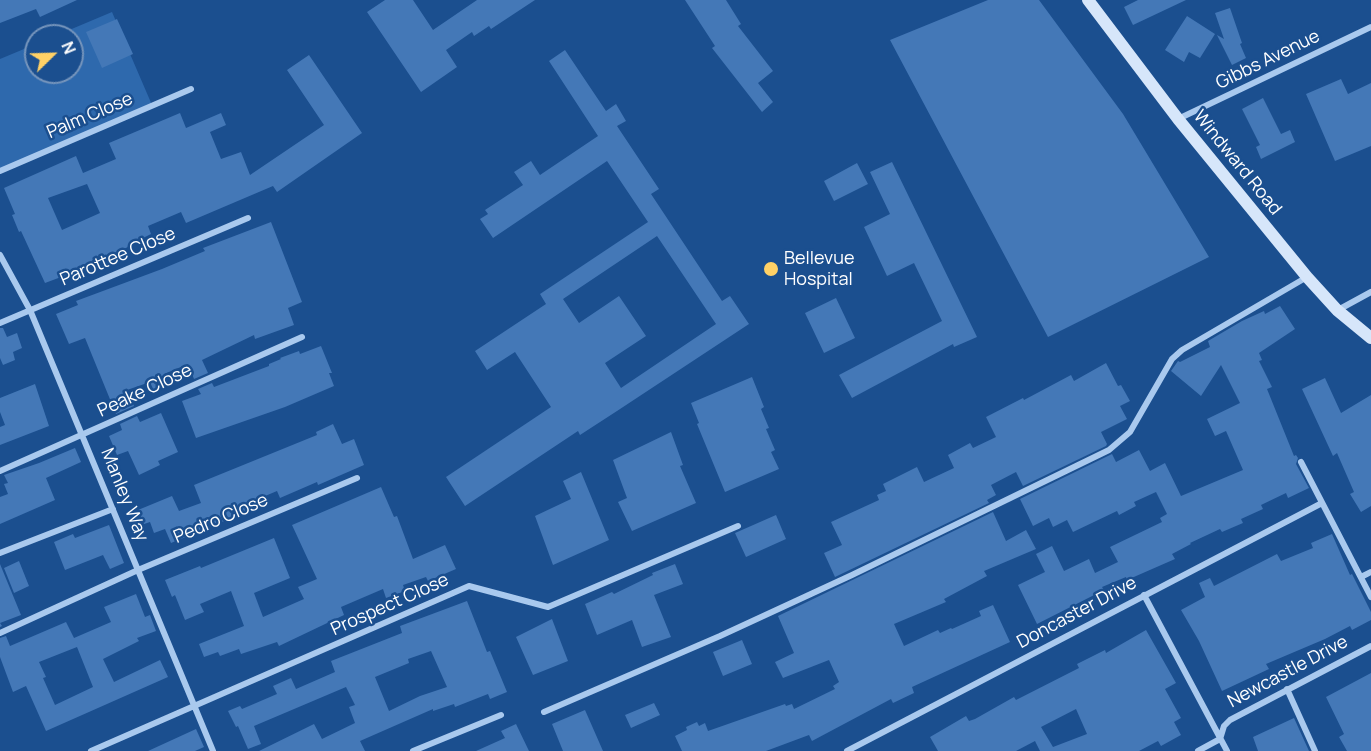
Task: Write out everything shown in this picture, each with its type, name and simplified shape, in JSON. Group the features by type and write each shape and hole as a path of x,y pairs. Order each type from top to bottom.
{"main road":[{"name":"Windward Road","path":"1088,0 1178,119 1307,277 1337,310 1371,338"}],"street":[{"name":"Gibbs Avenue","path":"1178,119 1371,27"},
{"name":"Palm Close","path":"0,171 191,89"},
{"name":"Parottee Close","path":"0,323 249,218"},
{"name":"Manley Way","path":"0,255 30,310 84,435 213,751"},
{"path":"544,712 832,585 1109,450 1130,432 1172,359 1182,350 1307,277"},
{"path":"1337,310 1371,292"},
{"name":"Peake Close","path":"0,471 302,337"},
{"path":"1301,462 1371,597"},
{"name":"Pedro Close","path":"0,633 138,570 357,478"},
{"name":"Doncaster Drive","path":"847,751 1322,503"},
{"path":"0,554 113,509"},
{"name":"Prospect Close","path":"91,751 469,586 548,607 738,526"},
{"path":"1361,577 1371,572"},
{"path":"1144,595 1227,751"},
{"name":"Newcastle Drive","path":"1198,751 1220,740 1224,726 1230,720 1371,646"},
{"path":"1287,689 1315,751"},
{"path":"413,751 501,715"}],"shaded area":[{"path":"112,12 152,105 0,170 0,59 24,49 24,84 84,84 84,24"}],"building":[{"path":"0,0 77,0 40,17 36,9 0,23"},
{"path":"385,0 413,0 433,30 477,0 535,0 491,29 489,26 474,36 472,32 446,50 457,67 421,92 367,12"},
{"path":"685,0 726,0 741,24 738,26 773,71 758,83 773,102 762,112 712,48 715,46"},
{"path":"988,0 1039,0 1123,114 1209,257 1048,337 890,40"},
{"path":"1138,0 1186,0 1133,25 1124,7"},
{"path":"1230,8 1246,58 1232,65 1217,35 1224,39 1215,13"},
{"path":"1187,16 1215,34 1200,58 1189,52 1184,62 1165,50"},
{"path":"117,19 133,54 102,68 86,32"},
{"path":"565,50 606,111 616,104 626,121 617,126 659,189 651,194 722,301 730,296 749,324 580,435 578,431 465,506 446,477 551,407 515,352 487,370 475,351 546,304 540,294 648,222 607,161 493,238 480,219 488,214 485,210 523,185 514,172 531,161 540,175 598,136 549,61","holes":["657,236 716,324 621,388 605,363 646,336 619,296 579,323 563,299"]},
{"path":"309,55 362,133 277,192 273,186 186,223 181,212 148,226 151,234 96,264 45,283 21,231 19,232 12,215 15,214 4,188 76,156 83,173 116,159 109,143 180,113 186,128 221,113 226,125 210,132 221,159 241,152 250,175 324,125 287,70","holes":["87,184 100,213 62,230 48,198"]},
{"path":"1341,79 1348,94 1371,83 1371,146 1335,161 1306,94"},
{"path":"1263,98 1281,134 1290,130 1295,142 1261,159 1256,147 1260,145 1242,109"},
{"path":"892,162 977,337 954,347 953,344 852,398 839,375 942,321 914,263 887,276 864,227 890,214 870,172"},
{"path":"857,163 868,184 834,201 824,181"},
{"path":"271,222 302,302 288,308 294,325 255,339 254,335 202,360 208,373 194,379 188,364 164,374 168,385 154,391 150,382 127,390 134,406 116,414 85,338 69,344 56,314 78,305 76,301 162,269 205,251 203,248"},
{"path":"836,298 855,338 824,353 805,313"},
{"path":"1280,306 1295,329 1259,353 1262,360 1259,361 1272,387 1267,389 1294,456 1298,458 1296,464 1309,488 1288,498 1286,493 1261,505 1263,509 1241,519 1243,523 1222,532 1220,529 1190,543 1172,554 1175,559 1127,580 1126,577 1102,587 1104,590 1037,624 1018,585 1045,572 1036,554 1052,546 1064,571 1089,559 1095,573 1118,562 1110,547 1162,522 1160,518 1167,514 1156,492 1134,502 1136,506 1119,515 1117,511 1073,532 1067,520 1053,527 1049,518 1033,526 1020,499 1112,454 1116,462 1139,450 1150,471 1165,463 1181,496 1243,470 1226,431 1215,436 1207,419 1240,403 1221,365 1201,396 1171,371 1178,361 1210,347 1208,341 1242,321 1264,311 1265,314"},
{"path":"0,328 3,328 7,337 17,333 22,348 13,352 15,360 3,365 0,358"},
{"path":"321,346 332,373 329,373 334,386 285,407 196,438 182,401 201,394 198,389 212,383 214,387 269,366 280,358"},
{"path":"1106,363 1118,386 1121,385 1130,401 1120,406 1127,419 1101,432 1106,446 1023,486 1016,472 991,485 996,495 987,500 989,503 835,577 824,553 842,545 831,522 879,500 877,495 886,491 883,484 917,467 924,482 954,468 948,455 970,443 973,448 996,437 986,417 1071,375 1074,381"},
{"path":"752,377 764,407 761,409 769,428 766,429 775,450 771,452 779,469 725,492 697,424 699,423 691,403"},
{"path":"1325,378 1341,413 1371,395 1371,506 1361,512 1350,494 1354,492 1337,453 1333,456 1302,389"},
{"path":"35,384 49,426 0,445 0,427 5,425 0,412 0,398"},
{"path":"161,413 178,452 158,461 160,465 139,475 128,451 117,455 109,436 122,430 120,424 137,416 140,422"},
{"path":"333,424 342,444 354,439 364,465 280,498 277,491 258,499 261,506 171,543 165,529 154,533 150,522 144,524 138,510 172,496 179,511 201,503 194,485 317,435 316,432"},
{"path":"671,432 683,465 680,466 696,503 632,531 618,502 627,498 613,460"},
{"path":"75,448 81,462 46,478 55,500 0,524 0,497 8,494 4,484 8,483 4,475"},
{"path":"581,472 609,540 553,565 535,516 571,499 563,481"},
{"path":"381,487 394,517 397,516 413,559 445,545 456,569 428,581 426,577 403,585 405,591 386,598 383,589 341,607 344,615 279,646 277,642 241,654 239,649 220,656 218,652 204,657 199,644 244,626 231,591 200,604 204,612 185,620 175,595 172,597 165,580 274,538 290,578 254,593 263,617 304,599 298,587 317,579 292,525"},
{"path":"993,512 1006,541 1026,530 1036,549 984,571 987,576 944,599 946,602 894,624 904,646 938,630 940,633 981,616 979,611 993,605 1010,642 912,687 914,693 893,703 891,699 812,741 809,735 766,751 682,751 675,736 697,722 699,726 705,723 708,731 785,704 786,706 792,704 794,709 835,689 833,686 839,682 829,660 783,678 775,662 794,653 778,616"},
{"path":"776,515 786,539 746,557 735,533"},
{"path":"109,525 124,563 110,569 103,555 65,570 54,542 73,534 75,538"},
{"path":"1332,534 1350,575 1352,574 1371,612 1371,620 1352,630 1350,626 1266,664 1269,669 1222,691 1199,641 1181,610 1205,597 1199,583 1210,578 1214,586 1277,554 1281,561 1313,548 1311,543"},
{"path":"19,561 29,586 14,593 4,568"},
{"path":"0,564 21,615 0,623"},
{"path":"675,564 683,584 654,595 671,637 642,647 632,620 597,635 585,604 612,592 614,594 653,575 652,573"},
{"path":"136,594 145,617 150,615 156,631 137,638 139,641 103,659 114,682 160,660 168,677 46,731 26,686 13,692 0,657 0,638 6,636 10,646 66,622 74,638 111,622 104,607","holes":["77,647 93,687 55,705 43,678 46,677 39,662"]},
{"path":"467,601 487,652 490,651 507,692 490,699 488,694 455,707 454,704 433,711 433,709 360,741 365,751 259,751 314,724 322,739 355,723 349,707 355,705 346,687 254,726 261,744 248,749 238,726 236,727 228,711 240,706 242,709 277,694 273,686 291,678 296,689 335,672 331,661 402,633 400,626","holes":["431,651 447,687 420,696 389,711 375,677 409,663 408,659"]},
{"path":"552,619 568,661 533,675 516,637"},
{"path":"1146,630 1176,683 1165,689 1181,718 1174,722 1181,735 1161,746 1158,741 1139,751 1040,751 1035,741 1016,751 938,751 930,737 966,716 969,721 1014,697 1016,700 1079,668 1077,664 1105,650 1106,653","holes":["1076,709 1087,734 1053,747 1041,727"]},
{"path":"742,640 752,664 723,676 713,652"},
{"path":"1371,673 1371,751 1347,751 1339,737 1344,734 1326,697"},
{"path":"654,703 660,715 631,728 625,715"},
{"path":"585,710 603,751 563,751 552,724"},
{"path":"1294,718 1309,751 1258,751 1253,737"},
{"path":"516,724 529,751 476,751 505,738 501,731"},
{"path":"196,729 204,747 195,751 148,751"}],"place":[{"name":"Bellevue Hospital","path":"771,269"}]}
